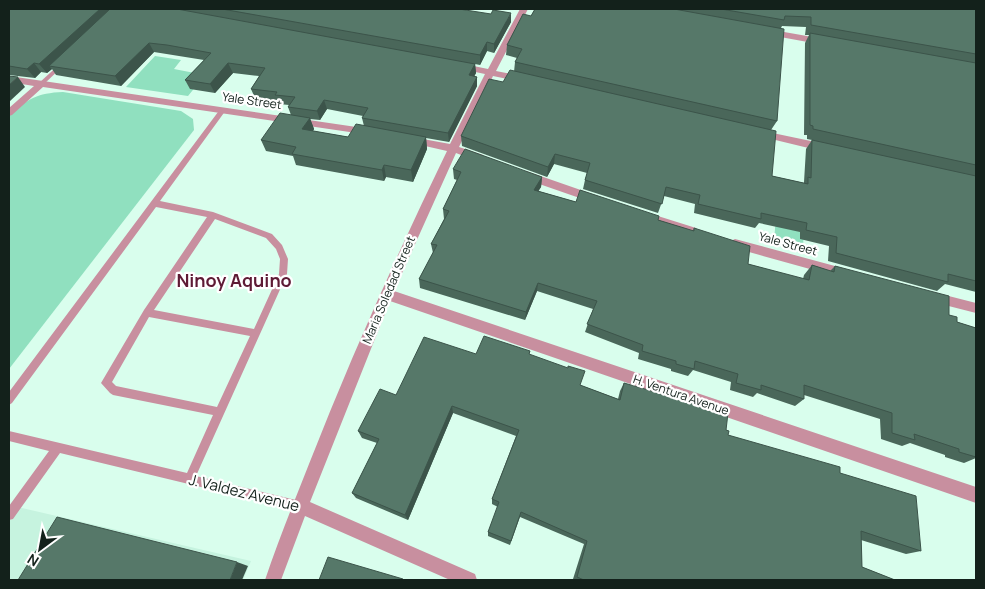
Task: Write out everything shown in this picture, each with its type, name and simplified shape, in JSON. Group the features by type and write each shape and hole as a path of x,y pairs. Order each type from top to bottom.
{"street":[{"name":"Maria Soledad Street","path":"273,580 300,506 386,294 452,148 490,71 524,9"},
{"path":"755,30 832,44"},
{"path":"452,64 529,80"},
{"name":"Yale Street","path":"9,79 382,134"},
{"path":"9,113 41,84"},
{"path":"753,132 830,150"},
{"path":"401,138 452,148 488,161"},
{"path":"514,171 603,202"},
{"path":"631,211 702,234"},
{"name":"Yale Street","path":"728,242 856,277"},
{"name":"H. Ventura Avenue","path":"386,294 976,495"},
{"path":"921,294 976,308"},
{"name":"J. Valdez Avenue","path":"300,506 468,580"}],"lane":[{"path":"41,84 70,56"},
{"path":"9,400 223,110"},
{"path":"153,203 213,215 269,236 279,247 284,259 282,274 189,480"},
{"path":"213,215 148,314 106,383 113,390 220,412"},
{"path":"148,314 256,333"},
{"name":"J. Valdez Avenue","path":"9,436 300,506"},
{"path":"9,515 57,448"}],"shaded area":[{"path":"9,505 251,561 243,580 9,580"}],"green space":[{"path":"155,56 181,60 174,69 205,75 188,96 126,87"},
{"path":"63,92 181,111 193,119 194,130 9,369 9,116 21,105 33,98"},
{"path":"778,196 805,203 803,248 774,240"}],"building":[{"path":"9,9 100,9 39,64 34,63 27,69 9,66"},
{"path":"110,9 177,9 475,64 469,75 477,77 448,133 362,118 368,108 324,100 317,111 288,107 295,97 275,95 277,92 251,89 265,68 228,63 210,84 185,80 211,53 167,45 149,43 115,76 49,66"},
{"path":"222,9 459,9 491,14 493,10 511,13 494,44 487,42 480,55"},
{"path":"535,9 674,9 784,29 777,121 515,62 522,49 507,45 523,14 531,16"},
{"path":"721,9 976,9 976,54 811,25 811,17 785,16 784,20"},
{"path":"810,33 976,63 976,165 813,129 813,126 810,125"},
{"path":"510,70 776,131 772,176 808,184 808,177 811,178 812,140 976,176 976,281 948,274 948,282 836,253 837,237 806,230 807,223 761,213 761,219 698,204 700,195 666,187 662,204 585,180 590,163 555,154 548,167 461,136 489,79 503,82"},
{"path":"9,76 18,77 9,85"},
{"path":"280,113 310,118 302,129 348,137 356,124 426,137 411,170 384,165 382,170 292,154 296,147 261,140"},
{"path":"465,149 542,177 534,190 576,202 580,190 659,216 658,220 694,231 694,228 750,246 748,264 809,280 812,265 834,272 835,266 949,296 949,315 957,317 957,322 976,328 976,457 959,452 959,449 914,434 915,440 892,433 892,413 804,385 804,399 761,385 761,390 736,383 738,374 695,361 694,369 676,364 676,361 642,351 643,345 587,324 597,301 538,283 526,312 419,279 437,245 431,244 449,211 443,209 461,172 453,169"},
{"path":"484,336 530,351 529,354 568,368 568,366 585,371 580,385 620,400 624,383 728,413 726,430 729,431 728,435 840,467 840,473 916,496 921,551 861,531 862,567 895,580 584,580 577,577 587,541 521,512 511,541 488,532 499,502 492,499 519,430 452,406 405,515 352,493 379,439 358,431 380,389 396,395 424,337 476,354"},
{"path":"57,517 237,562 230,580 18,580"},
{"path":"328,557 403,579 403,580 319,580"}],"district":[{"name":"Ninoy Aquino","path":"234,281"}]}
